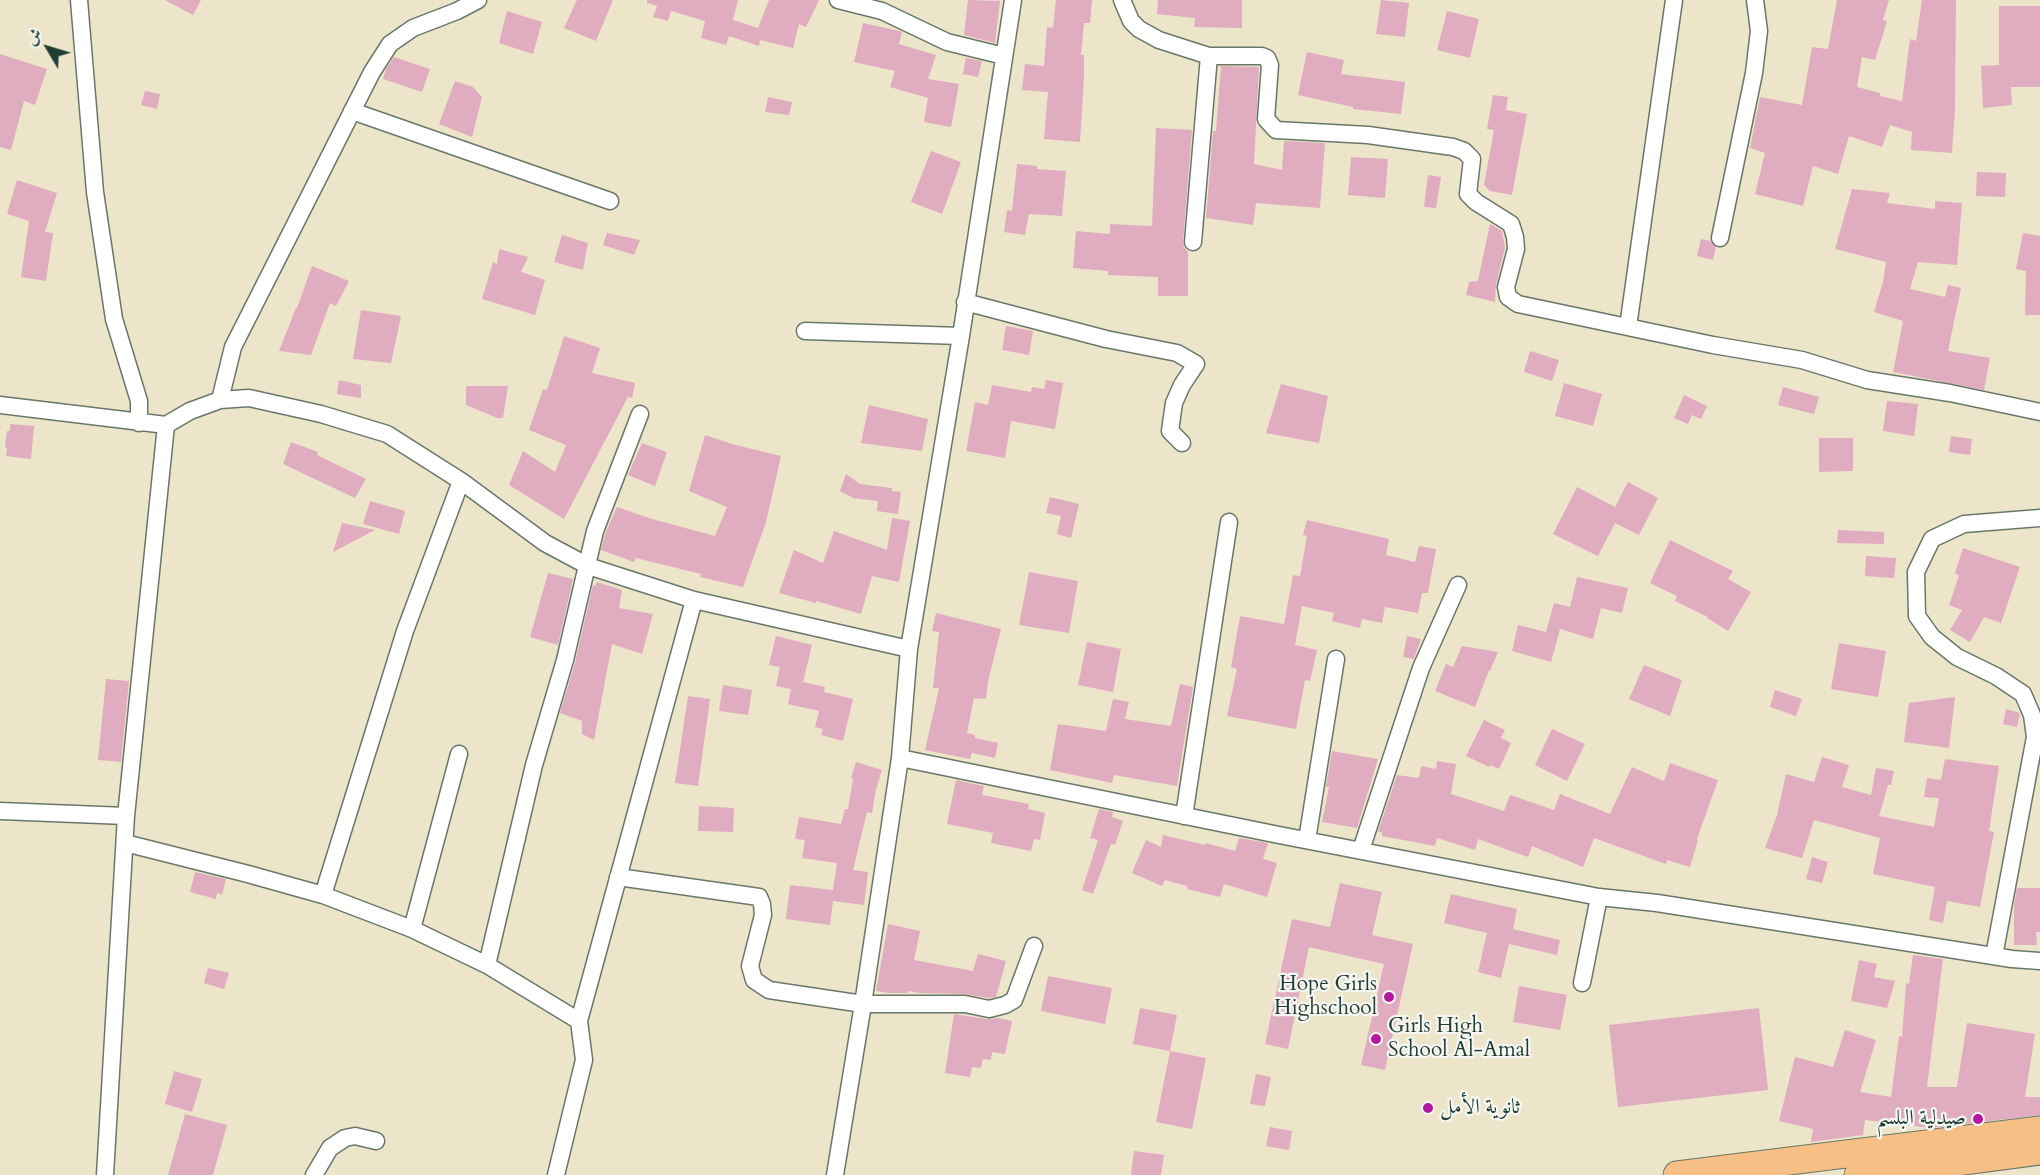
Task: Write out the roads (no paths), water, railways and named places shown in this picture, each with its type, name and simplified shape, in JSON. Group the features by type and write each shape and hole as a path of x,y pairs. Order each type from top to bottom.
{"main road":[{"path":"1677,1175 2040,1131"},
{"path":"1858,1175 1909,1172 2040,1151"}],"street":[{"path":"79,0 95,192 114,319 139,401 139,423"},
{"path":"220,400 233,347 372,72 390,44 413,28 478,0"},
{"path":"838,0 882,11 947,42 1004,56"},
{"path":"835,1175 900,758 909,649 961,336 1013,0"},
{"path":"1122,0 1131,21 1139,29 1159,40 1209,56 1262,56 1267,58 1270,65 1266,118 1276,130 1368,135 1453,147 1464,151 1472,159 1468,194 1476,202 1511,224 1516,249 1506,287 1508,297 1518,304 1713,345 1802,360 1867,380 1950,393 2040,412"},
{"path":"1628,327 1674,0"},
{"path":"1720,238 1754,73 1759,31 1755,0"},
{"path":"1193,242 1209,56"},
{"path":"352,111 610,201"},
{"path":"966,303 1107,339 1177,353 1196,364 1182,385 1174,403 1170,431 1182,443"},
{"path":"805,331 961,336"},
{"path":"0,405 166,425 190,411 220,400 249,398 321,414 387,434 461,481 545,543 588,566 693,600 909,649"},
{"path":"487,965 534,765 565,660 595,531 640,414"},
{"path":"105,1175 126,816 166,425"},
{"path":"323,895 405,631 461,481"},
{"path":"1994,956 2035,737 2032,715 2023,694 1996,676 1958,657 1932,637 1917,616 1916,572 1932,539 1964,524 2040,518"},
{"path":"1184,816 1229,522"},
{"path":"1361,850 1421,668 1458,585"},
{"path":"556,1175 584,1060 579,1021 693,600"},
{"path":"1307,840 1336,659"},
{"path":"412,929 459,754"},
{"path":"900,758 1599,897 1657,903 1994,956 2040,961"},
{"path":"0,811 126,816"},
{"path":"124,843 323,895 412,929 487,965 579,1021"},
{"path":"618,877 759,897 763,915 750,966 754,980 769,990 863,1004 965,1004 989,1009 1014,1000 1034,946"},
{"path":"1582,983 1599,897"},
{"path":"314,1175 330,1148 345,1138 355,1136 376,1141"}],"place":[{"name":"Hope Girls Highschool","path":"1389,997"},
{"name":"Girls High School Al-Amal","path":"1376,1039"},
{"name":"ثانوية الأمل","path":"1428,1108"},
{"name":"صيدلية البلسم","path":"1978,1119"}]}
